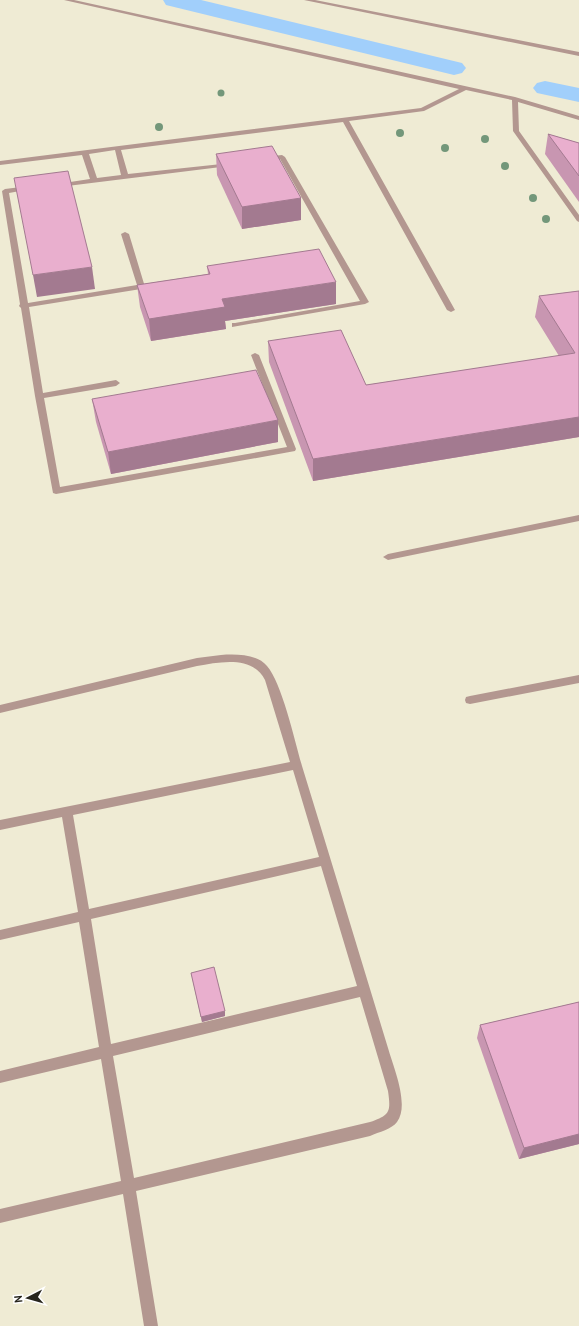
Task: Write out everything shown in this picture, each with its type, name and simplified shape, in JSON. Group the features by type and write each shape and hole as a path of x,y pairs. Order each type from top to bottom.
{"street":[{"path":"67,0 516,99 579,118"},
{"path":"307,0 579,54"},
{"path":"0,163 422,110 465,88"},
{"path":"516,99 516,131 579,220"},
{"path":"345,119 451,310"},
{"path":"118,149 125,176"},
{"path":"85,153 91,167 94,180"},
{"path":"235,325 365,302 282,157 259,160"},
{"path":"50,186 235,163"},
{"path":"34,188 5,191 56,491 292,449 255,355"},
{"path":"24,306 141,287 125,234"},
{"path":"39,396 116,383"},
{"path":"388,557 579,518"},
{"path":"0,709 197,662 227,658 248,661 262,667 271,682 297,765 394,1091 397,1109 390,1122 370,1129 0,1216"},
{"path":"470,700 579,679"},
{"path":"0,825 297,765"},
{"path":"67,811 151,1326"},
{"path":"0,936 325,860"},
{"path":"0,1077 364,990"}],"building":[{"path":"548,134 579,143 579,176"},
{"path":"272,146 301,198 242,207 216,154"},
{"path":"68,171 92,267 33,275 14,178"},
{"path":"319,249 336,282 222,299 225,307 149,319 137,285 210,274 207,266"},
{"path":"579,291 579,417 313,459 268,341 341,330 366,385 575,353 539,296"},
{"path":"256,370 278,420 108,452 92,399"},
{"path":"214,967 225,1011 201,1017 191,973"},
{"path":"579,1002 579,1134 524,1148 480,1025"}],"waterway":[{"path":"174,0 454,68"},
{"path":"545,88 579,95"}]}
